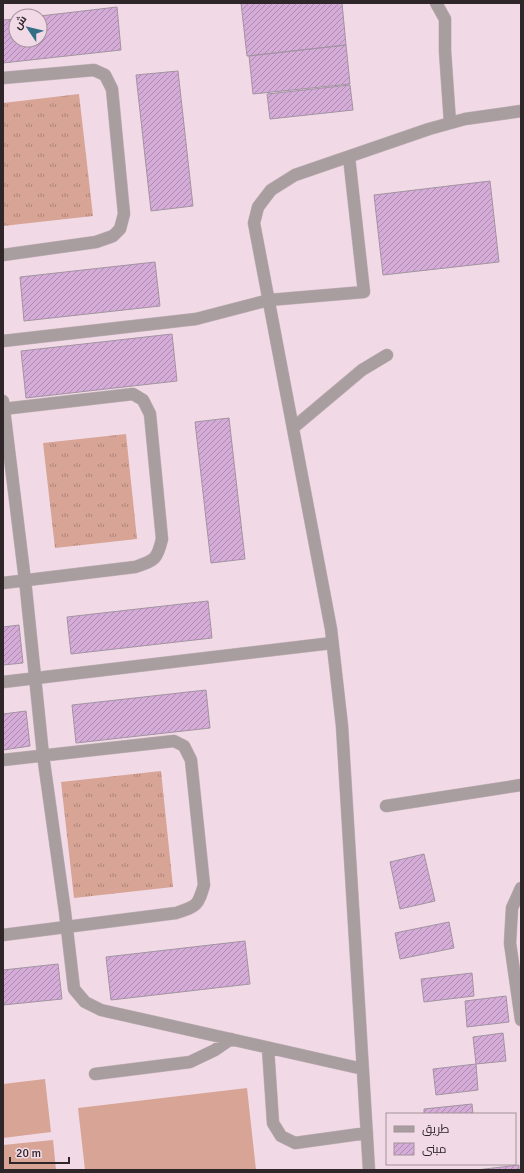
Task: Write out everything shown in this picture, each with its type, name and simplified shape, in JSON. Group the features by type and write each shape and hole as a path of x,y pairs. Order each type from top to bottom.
{"lane":[{"path":"436,3 445,19 445,51 450,123"},
{"path":"3,78 94,70 105,75 112,89 124,214 120,229 113,236 96,242 3,255"},
{"path":"369,1170 342,726 332,643 254,223 258,207 271,190 295,175 450,123 465,119 521,111"},
{"path":"3,341 196,319 269,300 364,292 349,156"},
{"path":"293,428 362,370 387,355"},
{"path":"3,583 24,580 135,567 152,561 158,554 162,539 150,414 143,400 133,394 3,406 24,580 43,755 74,989 85,1002 101,1010 363,1069"},
{"path":"3,682 332,643"},
{"path":"3,760 174,741 184,746 191,760 204,886 199,901 193,908 176,913 66,926 3,936"},
{"path":"386,806 521,785"},
{"path":"521,888 512,908 510,943 521,1020"},
{"path":"95,1074 190,1062 215,1050 231,1039"},
{"path":"268,1048 273,1123 281,1136 295,1143 367,1133"}],"green space":[{"path":"79,94 93,216 3,226 3,103"},
{"path":"126,434 137,539 55,548 43,443"},
{"path":"161,771 173,887 74,898 61,782"},
{"path":"45,1079 51,1132 3,1138 3,1084"},
{"path":"247,1088 256,1170 85,1170 78,1108"},
{"path":"53,1140 56,1170 3,1170 3,1145"}],"building":[{"path":"241,3 342,3 346,45 247,56"},
{"path":"117,7 121,50 3,63 3,20 8,20 8,48 48,48 48,15"},
{"path":"346,45 350,84 253,94 249,56"},
{"path":"178,71 193,206 151,211 136,75"},
{"path":"350,85 353,110 270,119 267,94"},
{"path":"490,181 499,262 383,275 374,195"},
{"path":"155,262 160,306 24,321 20,277"},
{"path":"172,334 177,381 26,398 21,351"},
{"path":"229,418 245,559 211,563 195,422"},
{"path":"208,601 212,638 71,654 67,617"},
{"path":"19,625 23,663 3,665 3,627"},
{"path":"206,690 210,728 76,743 72,705"},
{"path":"26,711 30,746 3,750 3,714"},
{"path":"424,854 435,901 400,909 390,862"},
{"path":"449,922 454,948 400,959 395,933"},
{"path":"245,941 250,984 111,1000 106,957"},
{"path":"58,964 62,999 3,1005 3,970"},
{"path":"472,973 474,996 424,1002 421,979"},
{"path":"506,996 509,1022 467,1027 465,1001"},
{"path":"503,1033 506,1061 476,1064 473,1037"},
{"path":"476,1064 478,1090 436,1095 433,1069"},
{"path":"472,1104 473,1113 424,1113 424,1109"},
{"path":"519,1165 519,1170 476,1170"}]}
